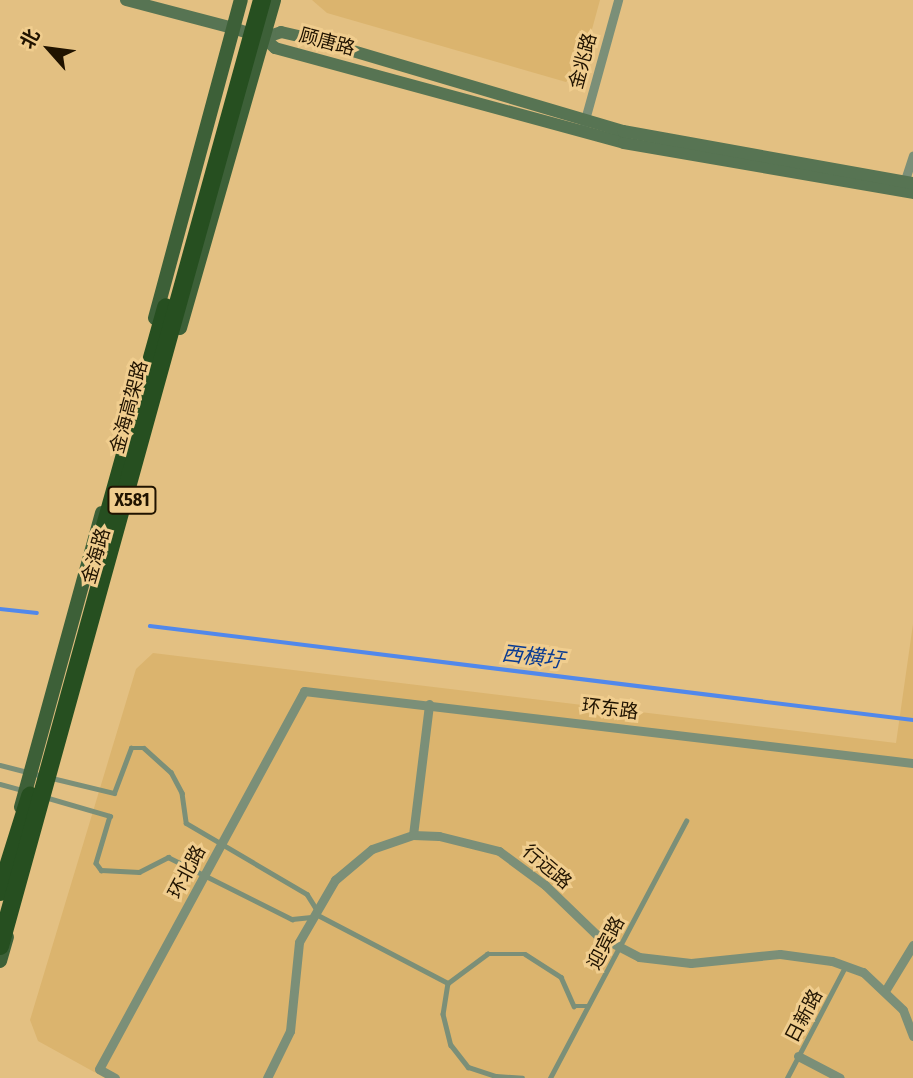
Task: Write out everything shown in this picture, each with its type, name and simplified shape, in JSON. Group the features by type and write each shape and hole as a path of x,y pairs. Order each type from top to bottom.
{"highway":[{"name":"金海高架路","path":"0,892 46,746 251,0"},
{"name":"金海高架路","path":"0,946 262,0"}],"main road":[{"path":"126,0 264,38"},
{"name":"金海路","path":"0,872 31,772 241,0"},
{"name":"金海路","path":"0,961 274,0"},
{"name":"顾唐路","path":"584,126 319,41 281,32 264,38 275,48 584,126 908,187"}],"street":[{"name":"金兆路","path":"584,126 618,0"},
{"path":"908,187 913,156"},
{"name":"环东路","path":"304,691 913,763"},
{"name":"环北路","path":"115,1078 99,1069 304,691"},
{"path":"413,835 429,704"},
{"name":"行远路","path":"267,1078 290,1031 299,942 335,880 352,862 372,849 413,835 439,836 499,851 618,949 667,961 780,954 863,972 885,990 903,1010 913,1036"},
{"path":"885,990 913,945"},
{"path":"798,1056 841,1078"}],"lane":[{"path":"0,765 114,793 131,748 145,748 171,772 182,793 186,823 221,846 307,894 315,914"},
{"path":"0,784 110,816 96,863 101,870 139,872 168,857 207,874 292,919 315,914 448,983"},
{"name":"迎宾路","path":"550,1078 686,821"},
{"path":"522,1078 496,1076 468,1067 459,1056 451,1045 443,1014 448,983 486,954 524,954 561,977 574,1006 588,1006"},
{"name":"日新路","path":"787,1078 845,966"}],"shaded area":[{"path":"312,0 600,0 582,66 566,82 327,13"},
{"path":"913,624 913,1078 105,1078 38,1041 30,1020 136,669 153,653 896,743"}],"waterway":[{"path":"0,609 37,613"},
{"name":"西横圩","path":"150,626 913,720"}]}
